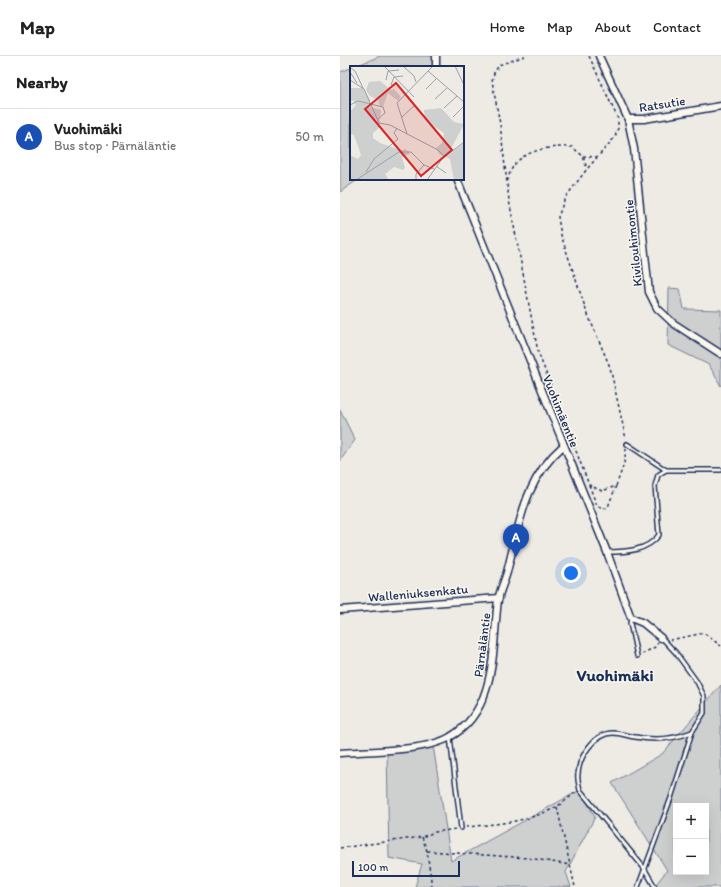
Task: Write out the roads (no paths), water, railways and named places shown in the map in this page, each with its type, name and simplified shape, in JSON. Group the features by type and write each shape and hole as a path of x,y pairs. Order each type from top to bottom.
{"street":[{"name":"Ratsutie","path":"599,56 628,119 644,120 721,106"},
{"name":"Kivilouhimontie","path":"628,119 634,149 649,292 657,308 673,323 721,354"},
{"name":"Vuohimäentie","path":"457,180 563,446 607,552 631,618"},
{"name":"Pärnäläntie","path":"340,753 433,745 450,737 471,720 480,705 488,686 492,664 499,598 532,484 551,457 563,446"},
{"name":"Walleniuksenkatu","path":"340,610 499,598"},
{"path":"631,618 643,624 663,639"}],"lane":[{"path":"627,444 666,470"},
{"path":"607,552 629,552 653,543 659,534 656,486 658,475 666,470 721,470"},
{"path":"631,618 637,656"},
{"path":"638,887 671,798 692,732 704,712 704,696 697,682 663,639"},
{"path":"655,887 644,868 580,790 578,774 583,755 599,737 613,733 637,738 662,740 692,732"},
{"path":"450,737 461,828"}],"place":[{"name":"Vuohimäki","path":"516,557"}],"district":[{"name":"Vuohimäki","path":"615,675"}]}
